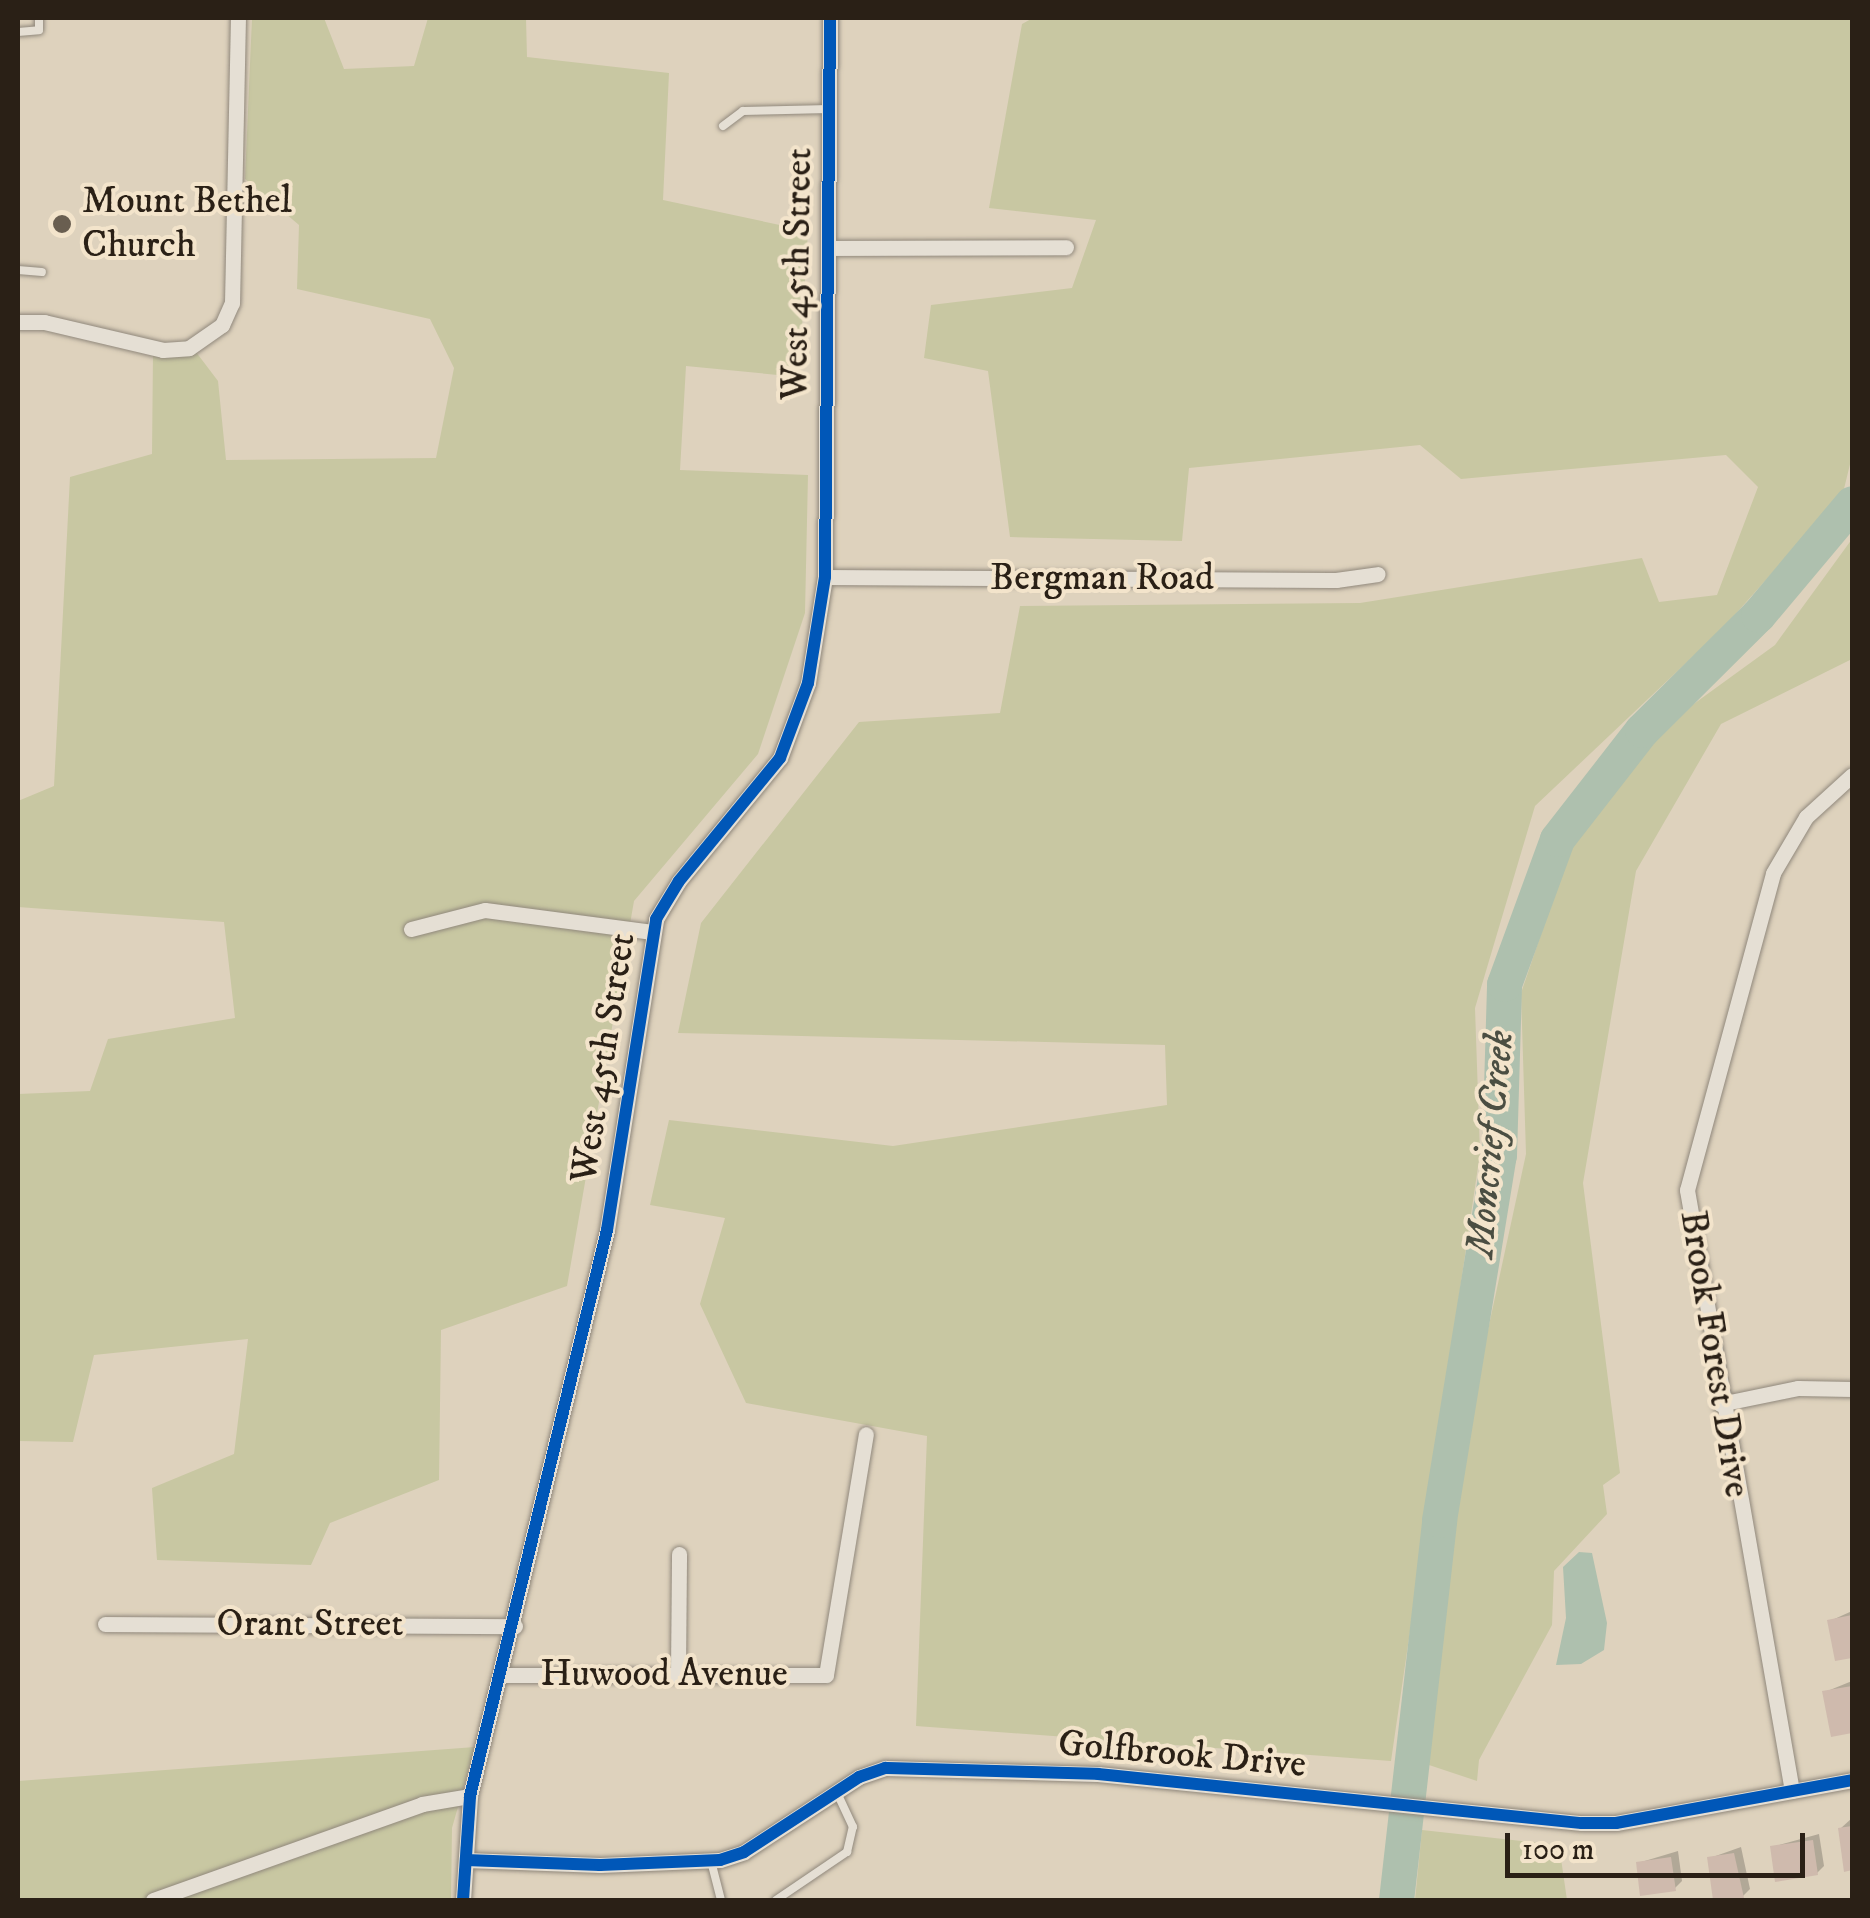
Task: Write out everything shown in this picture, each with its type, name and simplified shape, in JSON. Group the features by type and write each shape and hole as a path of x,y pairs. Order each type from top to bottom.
{"street":[{"path":"18,322 44,322 163,350 205,341 232,304 238,18"},
{"name":"West 45th Street","path":"464,1900 470,1796 515,1626 608,1230 653,932 665,899 780,758 808,683 825,577 830,18"},
{"path":"829,248 1066,248"},
{"name":"Bergman Road","path":"825,577 1336,580 1378,574"},
{"name":"Brook Forest Drive","path":"1792,1791 1688,1212 1690,1164 1773,874 1806,817 1852,774"},
{"path":"410,929 485,910 653,932"},
{"path":"1720,1404 1798,1388 1852,1390"},
{"name":"Huwood Avenue","path":"503,1675 826,1675 866,1434"},
{"path":"678,1673 680,1554"},
{"name":"Orant Street","path":"105,1624 515,1626"},
{"name":"Golfbrook Drive","path":"466,1860 600,1865 710,1860 744,1852 836,1791 885,1768 1098,1774 1616,1823 1852,1780"},
{"path":"153,1900 422,1804 470,1796"}],"lane":[{"path":"18,32 38,30 39,18"},
{"path":"723,126 744,112 830,109"},
{"path":"18,270 42,272"},
{"path":"776,1900 848,1852 853,1826 836,1791"},
{"path":"710,1860 721,1900"}],"shaded area":[{"path":"252,18 324,18 344,69 414,66 428,18 526,18 527,57 669,73 663,200 808,231 799,377 686,366 680,470 808,475 805,613 758,754 634,901 567,1286 441,1330 439,1480 330,1523 311,1565 157,1560 152,1488 234,1454 248,1339 94,1355 73,1442 18,1441 18,1094 90,1091 108,1039 235,1018 224,922 18,907 18,801 54,786 70,477 152,454 153,353 196,352 218,381 226,460 436,458 454,368 430,319 297,289 299,225 245,179"},
{"path":"1033,18 1852,18 1852,456 1843,493 1724,627 1535,806 1475,1008 1480,1153 1391,1761 916,1726 927,1436 746,1403 700,1304 725,1218 650,1205 669,1120 893,1146 1167,1105 1165,1045 678,1033 701,923 859,722 1000,713 1020,606 1360,603 1642,558 1659,602 1717,595 1758,487 1726,455 1461,479 1420,445 1189,468 1182,541 1010,537 988,371 924,358 931,305 1072,288 1096,220 989,208 1022,24"},
{"path":"1852,539 1852,659 1721,724 1636,871 1583,1183 1620,1473 1603,1485 1607,1514 1554,1571 1552,1625 1479,1760 1477,1781 1426,1764 1446,1524 1526,1154 1521,993 1572,843 1673,719 1775,645"},
{"path":"1579,1552 1592,1553 1607,1623 1604,1650 1581,1664 1556,1665 1566,1618 1563,1567"},
{"path":"475,1747 452,1828 451,1900 18,1900 18,1781"},
{"path":"1422,1830 1559,1845 1567,1900 1415,1900"}],"building":[{"path":"1852,1615 1852,1658 1835,1661 1827,1620"},
{"path":"1852,1686 1852,1733 1831,1737 1822,1691"},
{"path":"1852,1826 1852,1870 1844,1872 1838,1828"},
{"path":"1813,1840 1818,1875 1775,1882 1770,1846"},
{"path":"1734,1853 1744,1898 1713,1900 1707,1857"},
{"path":"1671,1857 1676,1891 1640,1896 1636,1862"}],"waterway":[{"name":"Moncrief Creek","path":"1396,1900 1439,1520 1499,1155 1504,984 1557,839 1642,730 1758,615 1852,503"}],"cycle path":[{"path":"463,1900 470,1796 607,1230 656,919 679,881 780,758 808,683 825,577 830,18"},
{"path":"466,1860 600,1865 720,1860 744,1852 859,1777 885,1768 1098,1774 1582,1823 1616,1823 1852,1780"}],"place":[{"name":"Mount Bethel Church","path":"62,224"}]}
